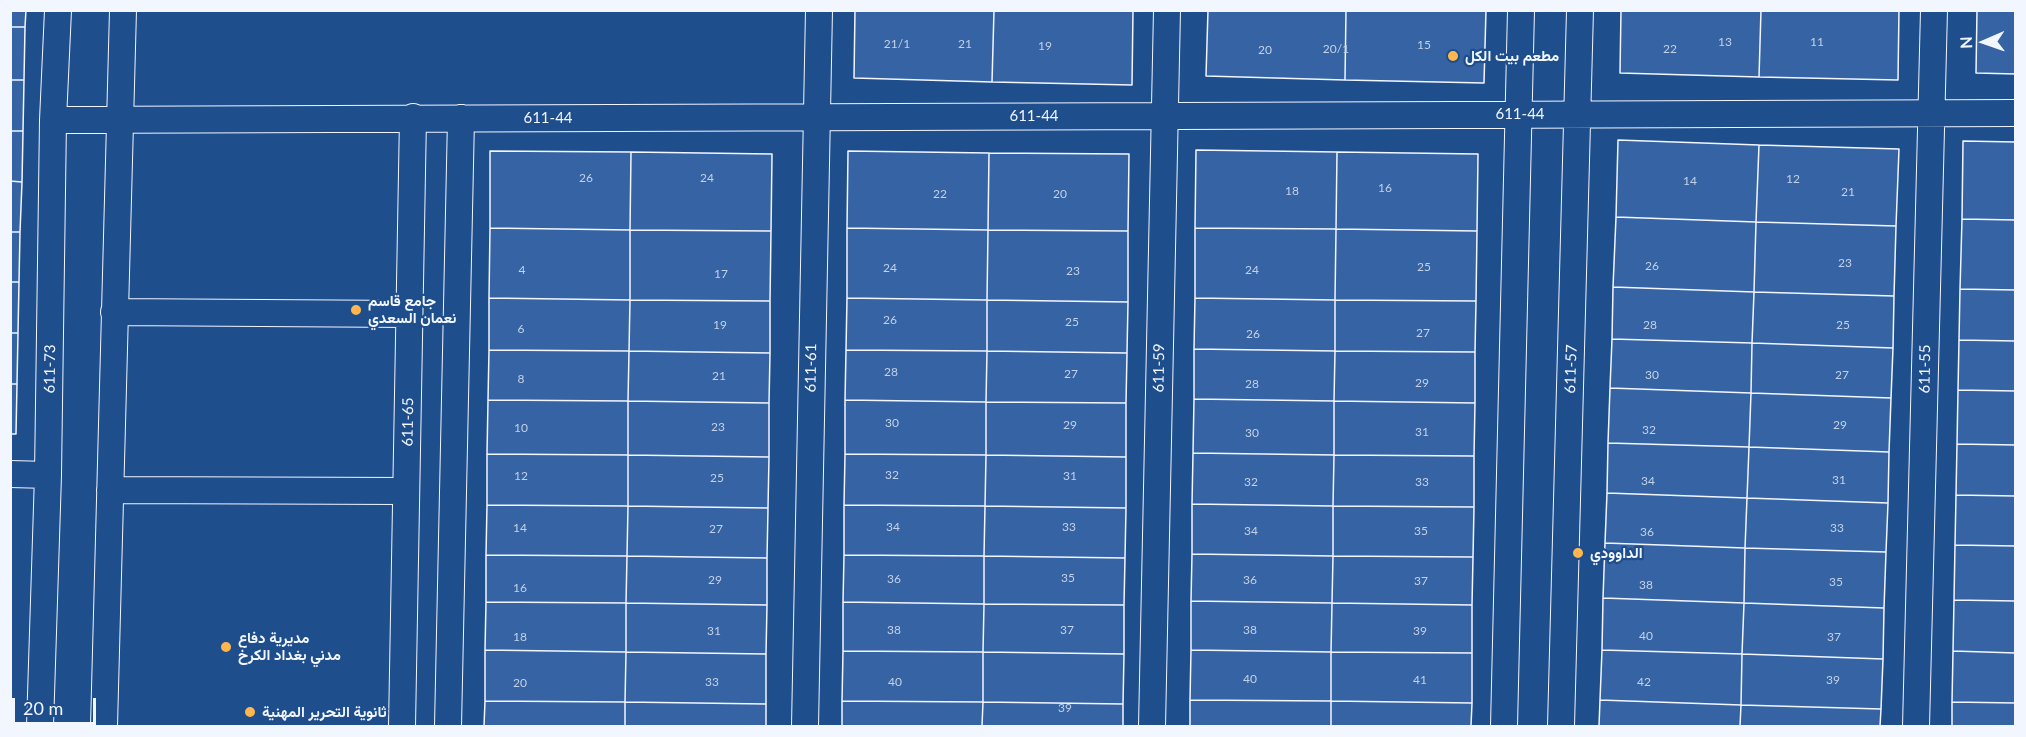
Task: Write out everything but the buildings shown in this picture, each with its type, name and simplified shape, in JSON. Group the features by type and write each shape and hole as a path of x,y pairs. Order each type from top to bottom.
{"street":[{"name":"611-73","path":"40,726 48,474 53,120 58,10"},
{"path":"104,726 123,10"},
{"name":"611-61","path":"805,726 815,118 819,10"},
{"name":"611-59","path":"1152,726 1167,10"},
{"path":"1504,726 1521,10"},
{"name":"611-57","path":"1562,726 1580,10"},
{"name":"611-55","path":"1916,726 1934,10"},
{"name":"611-44","path":"53,120 2016,113"},
{"name":"611-65","path":"402,726 413,117"},
{"path":"448,726 461,118"},
{"path":"114,312 409,314"},
{"path":"10,474 48,474"},
{"path":"110,490 406,491"}],"place":[{"name":"مطعم بيت الكل","path":"1453,56"},
{"name":"جامع قاسم نعمان السعدي","path":"356,310"},
{"name":"الداوودي","path":"1578,553"},
{"name":"مديرية دفاع مدني بغداد الكرخ","path":"226,647"},
{"name":"ثانوية التحرير المهنية","path":"250,712"}]}
